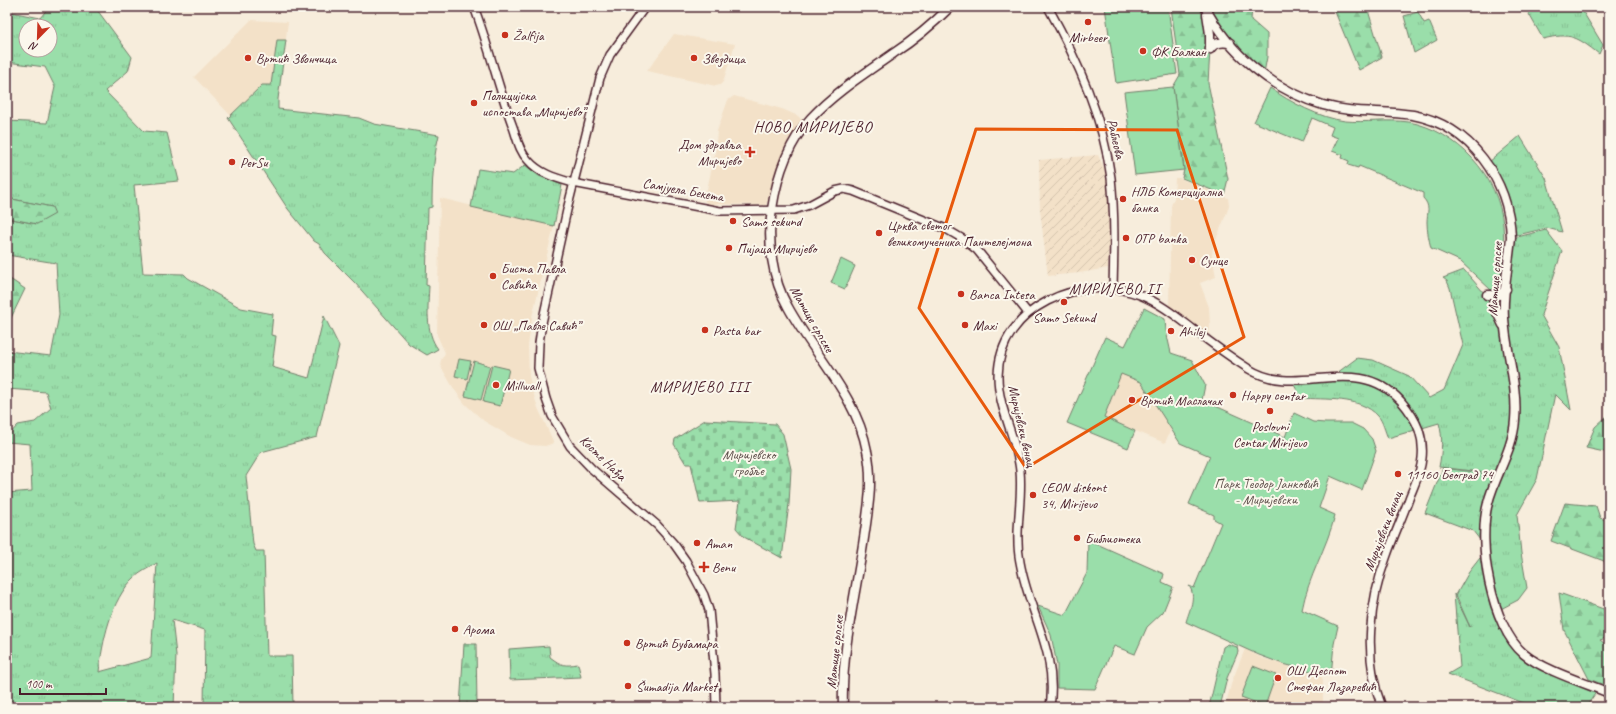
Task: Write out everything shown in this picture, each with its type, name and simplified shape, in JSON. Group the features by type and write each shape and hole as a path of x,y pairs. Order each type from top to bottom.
{"main road":[{"name":"Матице српске","path":"843,707 844,663 863,550 869,500 870,465 863,431 852,408 797,322 783,297 775,274 770,240 771,211 776,188 785,160 795,141 811,118 838,93 914,39 950,7"},
{"name":"Матице српске","path":"1206,8 1220,32 1242,56 1262,74 1286,89 1312,101 1348,110 1420,117 1444,127 1470,144 1484,158 1496,177 1507,203 1511,237 1504,305 1505,329 1515,394 1515,422 1509,447 1490,495 1484,518 1485,548 1493,597 1496,609 1507,633 1524,654 1553,670 1609,693"},
{"path":"1206,8 1211,43"},
{"path":"1211,43 1214,34 1220,32"},
{"path":"1211,43 1230,43"},
{"path":"1487,295 1499,296 1506,289"},
{"path":"1493,304 1505,329"}],"street":[{"name":"Самјуела Бекета","path":"474,7 508,114 523,154 542,172 555,179 712,210 771,211 799,209 840,190 848,190 859,193 946,229 963,239 977,250 1028,313"},
{"name":"Косте Нађа","path":"645,7 610,55 604,65 600,78 573,183 540,334 538,368 546,400 552,416 570,446 592,469 657,525 674,544 686,561 704,595 709,610 715,674 716,707"},
{"name":"Раблеова","path":"1048,7 1078,65 1089,92 1100,127 1112,189 1114,248 1113,288"},
{"name":"Миријевски венац","path":"1050,707 1052,693 1049,656 1026,588 1020,562 1017,535 1020,496 1019,464 1001,403 998,376 1000,361 1005,344 1015,327 1028,313 1047,301 1066,294 1089,289 1113,288 1137,294 1158,303 1235,360 1256,373 1283,380 1342,376 1362,378 1386,388 1397,396 1408,409 1419,431 1422,447 1422,458 1417,481 1386,557 1374,602 1370,644 1374,677 1382,707"}],"highlighted area":[{"path":"976,129 1177,130 1244,337 1026,468 919,308"}],"shaded area":[{"name":"Вртић Звончица","path":"251,20 288,22 278,99 232,117 194,77"},
{"name":"Звездица","path":"674,34 735,44 723,82 720,85 716,86 647,71"},
{"name":"Дом здравља Миријево","path":"734,96 782,109 798,116 802,120 801,125 779,165 766,205 709,204 705,202 715,154 717,131 728,100"},
{"path":"1098,155 1104,168 1107,184 1110,224 1108,268 1048,276 1040,210 1039,160"},
{"name":"Сунце","path":"1175,178 1179,178 1228,198 1229,205 1227,212 1213,247 1212,255 1216,277 1200,283 1209,307 1209,335 1169,306 1171,206 1174,198"},
{"name":"ОШ „Павле Савић”","path":"440,198 554,226 532,317 528,346 529,376 533,392 538,408 554,443 545,446 530,445 511,437 484,421 465,404 440,365 445,353 437,335"},
{"name":"Вртић Маслачак","path":"1121,373 1141,382 1171,429 1165,443 1104,418"},
{"name":"ОШ Деспот Стефан Лазаревић","path":"1245,649 1262,658 1321,676 1323,680 1323,707 1225,707 1232,681"}],"green space":[{"path":"7,7 13,7 11,12 40,18 49,7 95,7 132,57 128,71 105,91 144,131 167,133 179,181 134,185 143,273 184,274 188,278 241,308 273,314 271,335 276,336 272,367 309,378 324,316 339,346 317,437 261,452 246,476 253,544 256,551 264,551 267,656 292,656 293,707 204,707 205,630 172,620 176,655 174,707 7,707 7,493 32,491 30,444 7,442 7,437 18,425 35,422 51,408 46,392 7,389 7,351 51,356 59,315 56,263 7,255 7,218 37,224 52,207 7,198 7,121 47,123 55,87 45,67 7,62","holes":["157,563 151,658 99,672 105,635 119,597 134,578"]},
{"name":"ФК Балкан","path":"1105,7 1168,7 1177,74 1116,83"},
{"path":"1171,7 1201,7 1203,11 1210,50 1208,83 1228,179 1224,195 1182,178 1184,170 1173,87 1180,75"},
{"path":"1208,7 1252,7 1251,20 1267,34 1267,57 1264,73 1233,42"},
{"path":"1333,7 1367,7 1382,57 1359,70"},
{"path":"1525,7 1580,7 1603,45 1599,54 1579,40 1567,36 1543,39"},
{"path":"1418,12 1424,23 1429,21 1437,40 1414,53 1404,16"},
{"path":"277,40 286,40 278,109 359,118 374,124 439,135 433,171 432,207 428,208 426,285 429,286 429,327 438,349 427,355 409,344 355,283 325,253 319,244 314,241 288,209 228,118 262,85 271,85"},
{"path":"1173,87 1184,170 1135,175 1124,92"},
{"path":"1270,88 1296,104 1326,117 1345,121 1361,122 1409,122 1427,127 1443,135 1459,146 1472,158 1484,173 1500,207 1504,232 1500,283 1497,290 1491,290 1460,261 1431,248 1427,229 1428,207 1423,198 1423,193 1359,166 1358,168 1348,165 1349,161 1342,158 1343,155 1332,151 1338,138 1330,135 1333,127 1312,118 1302,142 1254,122"},
{"path":"1520,136 1546,178 1562,232 1547,228 1513,236 1507,196 1498,176 1489,162"},
{"path":"525,165 539,176 562,185 554,226 471,207 478,169 513,174"},
{"path":"7,198 52,207 55,214 37,224 7,218"},
{"path":"1546,230 1562,251 1541,315 1559,347 1571,410 1555,394 1537,479 1517,515 1527,588 1518,600 1493,613 1512,646 1597,691 1586,707 1534,707 1448,674 1460,667 1454,594 1470,627 1456,595 1469,572 1487,549 1473,531 1425,513 1443,468 1499,475 1514,439 1506,319 1513,238"},
{"path":"841,259 855,266 845,289 831,283"},
{"path":"1464,270 1485,294 1504,329 1513,393 1512,429 1496,474 1439,467 1442,445 1439,423 1388,438 1380,418 1371,410 1362,405 1342,400 1301,398 1291,379 1333,376 1357,358 1373,360 1409,376 1429,398 1444,390 1463,345 1450,288 1447,281 1443,278"},
{"path":"7,277 25,289 9,322 7,322"},
{"name":"Парк Теодор Јанковић - Миријевски","path":"1144,308 1165,319 1171,353 1192,360 1205,385 1202,400 1285,437 1294,413 1313,422 1351,423 1363,429 1372,439 1376,451 1362,490 1330,476 1319,508 1335,515 1332,527 1309,586 1302,610 1338,626 1334,644 1331,676 1283,664 1259,655 1186,622 1192,599 1189,586 1194,588 1221,523 1214,519 1214,515 1189,504 1210,456 1180,443 1141,382 1121,374 1104,417 1135,431 1128,448 1067,423 1105,337 1125,346"},
{"path":"459,359 471,361 467,379 455,376"},
{"path":"474,361 490,366 481,400 465,396"},
{"name":"Millwall","path":"492,365 509,369 500,406 483,402"},
{"path":"1607,416 1609,418 1609,453 1586,448 1595,427"},
{"name":"Миријевско гробље","path":"705,420 775,424 783,434 791,469 789,504 782,558 744,537 736,528 740,501 700,503 691,464 686,464 674,444 675,439"},
{"path":"1565,503 1596,506 1600,518 1609,521 1609,573 1604,561 1551,541"},
{"path":"1088,540 1164,574 1162,582 1173,587 1163,612 1147,627 1135,654 1114,646 1095,689 1057,688 1057,665 1051,635 1038,606 1065,615 1087,573"},
{"path":"1559,593 1609,611 1609,637 1600,640 1609,647 1609,687 1589,679 1564,630"},
{"path":"464,644 476,644 477,707 460,707"},
{"path":"1228,644 1237,647 1238,652 1227,678 1220,707 1209,707 1223,647"},
{"path":"549,646 550,657 557,662 563,665 578,664 581,677 510,680 509,649"},
{"path":"1253,666 1276,675 1265,706 1241,697"}],"place":[{"name":"Mirbeer","path":"1088,22"},
{"name":"Žalfija","path":"505,35"},
{"name":"ФК Балкан","path":"1143,51"},
{"name":"Вртић Звончица","path":"248,58"},
{"name":"Звездица","path":"694,58"},
{"name":"Полицијска испостава „Миријево”","path":"474,103"},
{"name":"Дом здравља Миријево","path":"750,152"},
{"name":"PerSu","path":"232,162"},
{"name":"НЛБ Комерцијална банка","path":"1123,199"},
{"name":"Samo sekund","path":"733,221"},
{"name":"Црква светог великомученика Пантелејмона","path":"879,233"},
{"name":"OTP banka","path":"1126,238"},
{"name":"Пијаца Миријево","path":"729,248"},
{"name":"Сунце","path":"1192,260"},
{"name":"Биста Павла Савића","path":"493,276"},
{"name":"Banca Intesa","path":"961,294"},
{"name":"Samo Sekund","path":"1064,302"},
{"name":"ОШ „Павле Савић”","path":"484,325"},
{"name":"Maxi","path":"965,325"},
{"name":"Pasta bar","path":"705,330"},
{"name":"Ahilej","path":"1171,331"},
{"name":"Millwall","path":"496,385"},
{"name":"Happy centar","path":"1233,395"},
{"name":"Вртић Маслачак","path":"1132,400"},
{"name":"Poslovni Centar Mirijevo","path":"1270,411"},
{"name":"11160 Београд 74","path":"1398,474"},
{"name":"LEON diskont 34, Mirijevo","path":"1033,495"},
{"name":"Библиотека","path":"1077,538"},
{"name":"Aman","path":"697,543"},
{"name":"Benu","path":"704,567"},
{"name":"Арома","path":"455,629"},
{"name":"Вртић Бубамара","path":"627,643"},
{"name":"ОШ Деспот Стефан Лазаревић","path":"1278,678"},
{"name":"Šumadija Market","path":"628,686"}],"district":[{"name":"НОВО МИРИЈЕВО","path":"813,127"},
{"name":"МИРИЈЕВО II","path":"1115,289"},
{"name":"МИРИЈЕВО III","path":"700,387"}]}
